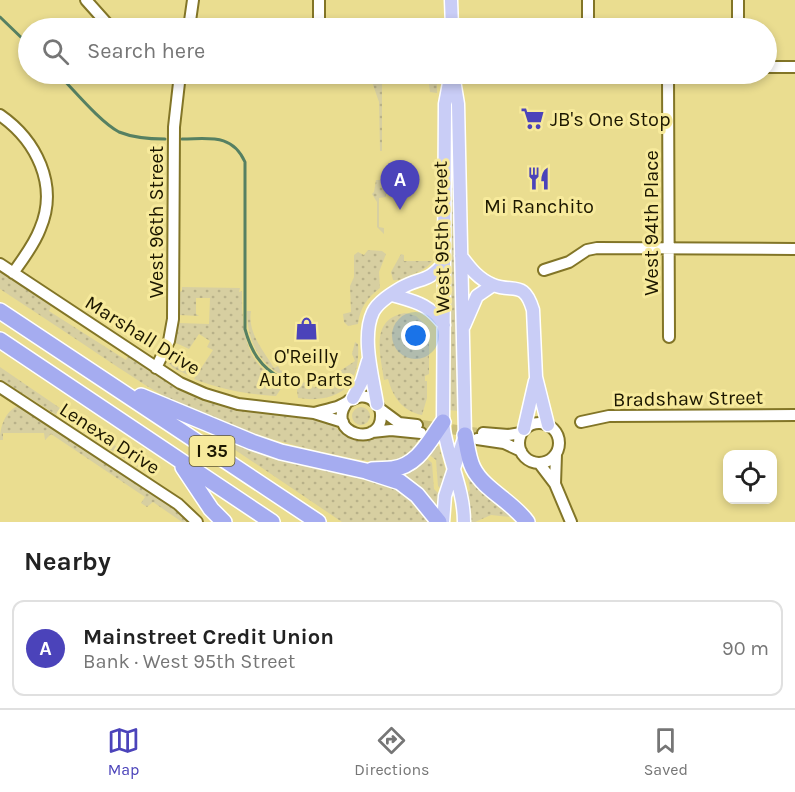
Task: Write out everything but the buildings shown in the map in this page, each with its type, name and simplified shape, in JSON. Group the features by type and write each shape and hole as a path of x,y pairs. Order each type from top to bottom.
{"highway":[{"name":"I 35","path":"0,310 318,522"},
{"name":"I 35","path":"0,340 272,522"},
{"path":"106,381 281,452 366,471 400,482 409,488 441,522"},
{"path":"366,471 393,469 410,463 425,448 443,422"},
{"path":"473,436 467,452 476,473 519,510 527,522"},
{"path":"177,459 211,508 224,522"}],"main road":[{"path":"452,0 452,18"},
{"name":"West 95th Street","path":"450,84 446,104 443,422 445,441 461,495 464,522"},
{"name":"West 95th Street","path":"441,522 454,471 473,436 462,333 458,104 454,84"},
{"path":"461,256 474,274 494,285 513,287 522,291 530,300 533,310 536,377 548,425"},
{"path":"379,406 370,357 369,326 374,311 383,300 402,288 425,280 436,273 444,262"},
{"path":"462,333 477,296 494,285"},
{"path":"392,295 421,304 434,311 444,325"},
{"path":"351,399 363,381 370,357"},
{"path":"523,431 536,377"}],"street":[{"path":"86,0 102,18"},
{"path":"190,18 193,0"},
{"path":"319,0 319,18"},
{"path":"588,0 588,18"},
{"path":"738,0 738,18"},
{"path":"777,67 795,67"},
{"name":"West 96th Street","path":"156,368 169,341 173,319 174,128 179,84"},
{"name":"West 94th Place","path":"668,84 669,337"},
{"path":"0,115 33,147 46,183 47,200 40,229 33,245 14,273"},
{"path":"544,270 569,262 586,250 597,248 795,249"},
{"name":"Marshall Drive","path":"0,264 180,383 205,394 238,404 314,413 343,422"},
{"name":"Lenexa Drive","path":"0,387 178,504 197,522"},
{"path":"367,397 379,406 399,423 422,429 391,430 361,435 350,432 343,422 342,411 351,399 367,397"},
{"name":"Marshall Drive","path":"314,413 336,407 351,399"},
{"path":"372,432 380,422 379,406"},
{"name":"Bradshaw Street","path":"581,422 609,416 795,415"},
{"path":"473,436 508,435 523,431 536,423 548,425 554,429 559,441 555,484"},
{"path":"521,451 519,439 523,431"},
{"path":"473,436 504,443 521,451 528,460 539,463 552,459 556,454"},
{"path":"539,463 555,484 571,522"}],"shaded area":[{"path":"373,84 382,84 382,151 380,151 379,102"},
{"path":"429,84 437,84 437,93 430,92"},
{"path":"450,176 452,176 456,210 459,411 448,410"},
{"path":"376,180 386,180 386,197 379,198 379,227 384,228 384,234 377,227 377,202 372,194"},
{"path":"437,243 437,250 433,260 430,264 417,273 393,280 391,272 401,254 404,255 404,261 432,261"},
{"path":"368,250 382,251 386,254 379,272 380,288 365,304 358,324 348,326 344,322 343,314 351,312 350,286 354,277 354,255 358,252 364,255"},
{"path":"0,269 52,304 49,311 126,360 128,356 175,385 247,410 247,412 248,410 327,421 350,438 360,440 391,434 420,436 405,456 384,462 372,462 296,446 219,421 181,405 154,390 0,289"},
{"path":"182,287 240,288 244,330 252,354 268,373 281,379 282,375 266,363 251,340 247,311 251,311 252,327 261,348 274,368 278,366 280,370 287,373 287,380 276,396 235,391 194,379 213,350 207,347 210,341 199,334 189,349 174,342 179,323 209,324 210,298 196,298 196,314 199,316 179,315"},
{"path":"405,313 416,316 429,328 429,374 425,376 427,398 422,415 404,407 393,392 388,379 384,380 380,349 382,330 386,322 394,316"},
{"path":"355,342 358,344 356,371 344,389 336,395 325,398 298,398 297,390 302,383 309,381 314,388 355,361 352,354"},
{"path":"171,348 186,356 184,358 194,366 188,375 173,368 165,359"},
{"path":"0,367 146,467 144,471 0,379"},
{"path":"18,406 167,503 189,522 182,522 153,502 147,507 141,503 145,497 51,434 45,440 44,433 3,433 3,440 0,440 4,420 13,408"},
{"path":"361,407 367,410 370,416 367,422 361,425 355,422 352,416 355,410"},
{"path":"221,437 403,489 429,522 342,522 219,439"},
{"path":"432,446 439,446 446,472 440,488 436,460 427,453"},
{"path":"425,457 432,463 434,489 440,495 438,506 433,507 391,473"},
{"path":"467,472 513,513 511,517 491,515 475,522 469,522 467,493 470,490"}],"waterway":[{"path":"0,17 18,34"},
{"path":"68,84 96,113 119,132 142,138 165,139"},
{"path":"182,139 210,139 226,142 240,153 245,162 245,329 257,358 267,369 281,378"}],"tunnel":[{"path":"422,425 478,433"}],"place":[{"name":"JB's One Stop","path":"532,119"},
{"name":"Mi Ranchito","path":"539,178"},
{"name":"Mainstreet Credit Union","path":"400,210"},
{"name":"O'Reilly Auto Parts","path":"306,329"}]}
